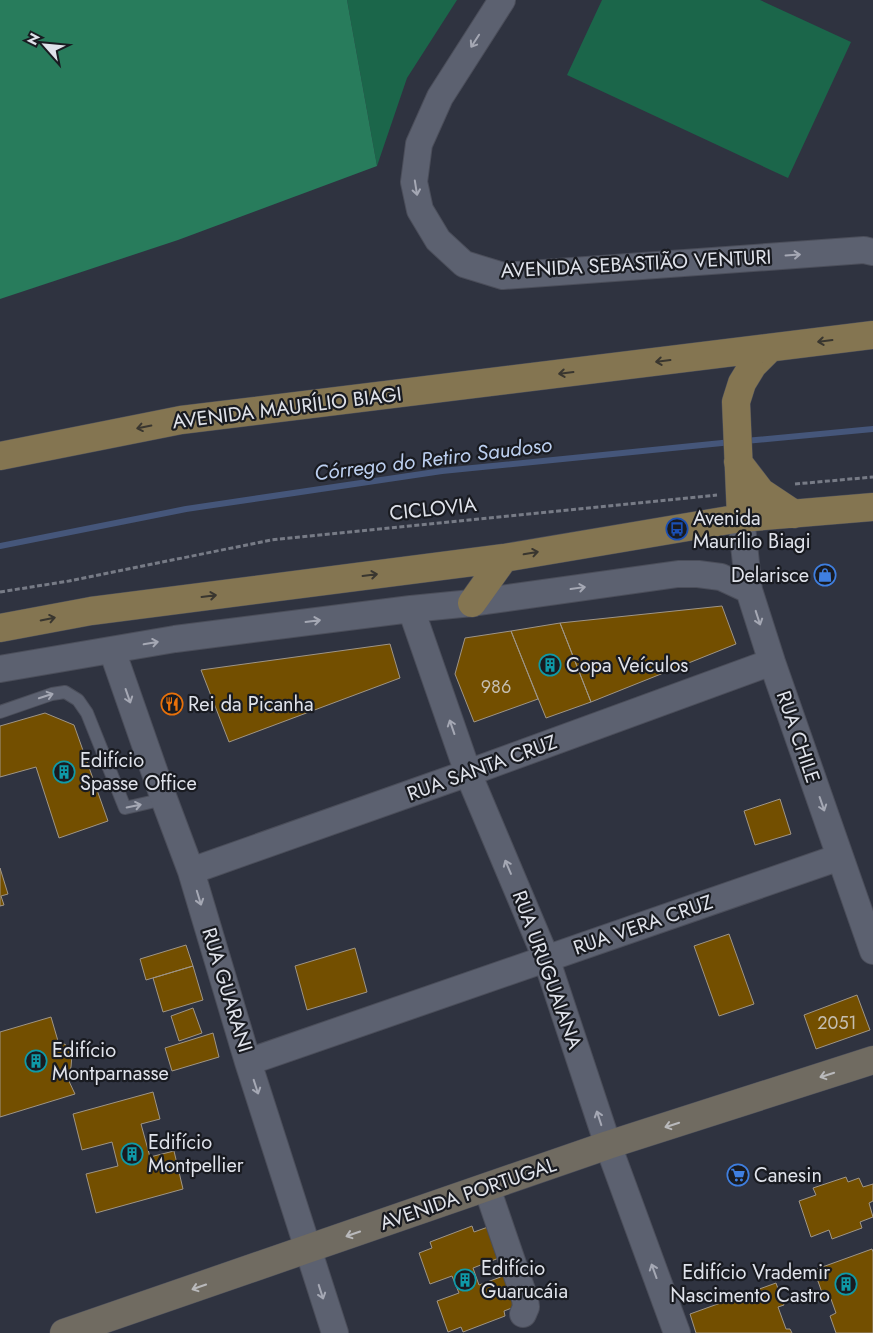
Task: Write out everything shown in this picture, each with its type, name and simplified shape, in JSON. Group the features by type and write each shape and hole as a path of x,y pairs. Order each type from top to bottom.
{"main road":[{"name":"AVENIDA MAURÍLIO BIAGI","path":"0,456 181,420 873,335"},
{"path":"746,499 738,456 736,402 742,383 753,365 770,348"},
{"path":"0,628 91,611 504,558 746,499 794,514 873,507"},
{"path":"472,603 504,558"},
{"name":"AVENIDA PORTUGAL","path":"64,1333 608,1145 873,1060"}],"street":[{"name":"AVENIDA SEBASTIÃO VENTURI","path":"502,0 440,96 419,144 414,182 420,210 438,240 464,264 503,276 864,250 873,252"},
{"name":"RUA CHILE","path":"746,499 749,590 772,662 873,951"},
{"path":"0,669 175,639 472,603 678,574 721,577 749,590"},
{"name":"RUA URUGUAIANA","path":"411,609 468,773 546,958 608,1145 677,1333"},
{"name":"RUA GUARANI","path":"112,650 164,800 191,871 248,1062 335,1333"},
{"name":"RUA SANTA CRUZ","path":"191,871 468,773 772,662"},
{"name":"RUA VERA CRUZ","path":"248,1062 840,857"},
{"path":"487,1188 525,1299 526,1307 523,1314"}],"lane":[{"path":"0,712 52,694 65,692 78,700 87,713 125,808 164,800"}],"path":[{"name":"CICLOVIA","path":"0,592 69,581 271,540 702,497 746,499 873,476"}],"green space":[{"path":"0,0 347,0 377,166 178,240 0,299"},
{"path":"347,0 457,0 407,78 377,166"},
{"path":"602,0 760,0 851,42 788,178 567,75"}],"building":[{"path":"722,606 736,644 591,702 560,623"},
{"name":"Copa Veículos","path":"560,623 591,702 546,718 511,631"},
{"name":"Copa Veículos","path":"511,631 538,699 474,722 455,674 465,638"},
{"path":"390,644 400,678 229,742 201,670"},
{"name":"Edifício Spasse Office","path":"45,713 74,725 108,821 59,838 36,767 0,777 0,726"},
{"path":"780,799 791,834 755,845 744,811"},
{"path":"0,868 8,894 1,896 4,905 0,906"},
{"path":"729,934 754,1004 719,1016 694,946"},
{"path":"186,945 193,966 146,980 140,959"},
{"path":"355,948 367,992 307,1010 295,966"},
{"path":"193,966 203,1000 163,1012 153,978"},
{"path":"857,995 870,1030 816,1049 804,1015"},
{"path":"193,1008 202,1033 179,1041 171,1016"},
{"name":"Edifício Montparnasse","path":"51,1017 58,1041 66,1045 72,1055 71,1067 67,1077 75,1094 0,1117 0,1032"},
{"path":"213,1033 219,1057 172,1071 165,1048"},
{"name":"Edifício Montpellier","path":"153,1092 160,1119 141,1124 150,1157 174,1151 183,1189 96,1213 86,1174 118,1166 112,1142 82,1150 73,1114"},
{"path":"846,1177 848,1182 859,1178 863,1187 873,1184 873,1201 869,1203 873,1217 860,1222 862,1228 832,1239 829,1230 811,1237 799,1201 816,1195 813,1188"},
{"name":"Edifício Guarucáia","path":"472,1226 474,1232 488,1227 499,1258 473,1268 479,1285 506,1275 517,1306 504,1311 505,1316 463,1332 461,1327 448,1332 437,1301 459,1293 452,1276 430,1284 419,1253 432,1248 430,1242"},
{"name":"Edifício Vrademir Nascimento Castro","path":"872,1249 873,1333 836,1333 830,1316 836,1313 831,1299 825,1301 814,1270"},
{"path":"776,1283 784,1305 778,1307 786,1329 790,1329 792,1333 696,1333 690,1314"}],"waterway":[{"name":"Córrego do Retiro Saudoso","path":"745,441 873,429"},
{"name":"Córrego do Retiro Saudoso","path":"0,546 186,509 442,471 732,442"}],"place":[{"name":"Avenida Maurílio Biagi","path":"677,529"},
{"name":"Delarisce","path":"825,575"},
{"name":"Copa Veículos","path":"550,665"},
{"name":"Rei da Picanha","path":"172,704"},
{"name":"Edifício Spasse Office","path":"64,772"},
{"name":"Edifício Montparnasse","path":"36,1061"},
{"name":"Edifício Montpellier","path":"132,1154"},
{"name":"Canesin","path":"738,1175"},
{"name":"Edifício Guarucáia","path":"465,1280"},
{"name":"Edifício Vrademir Nascimento Castro","path":"846,1284"}]}
